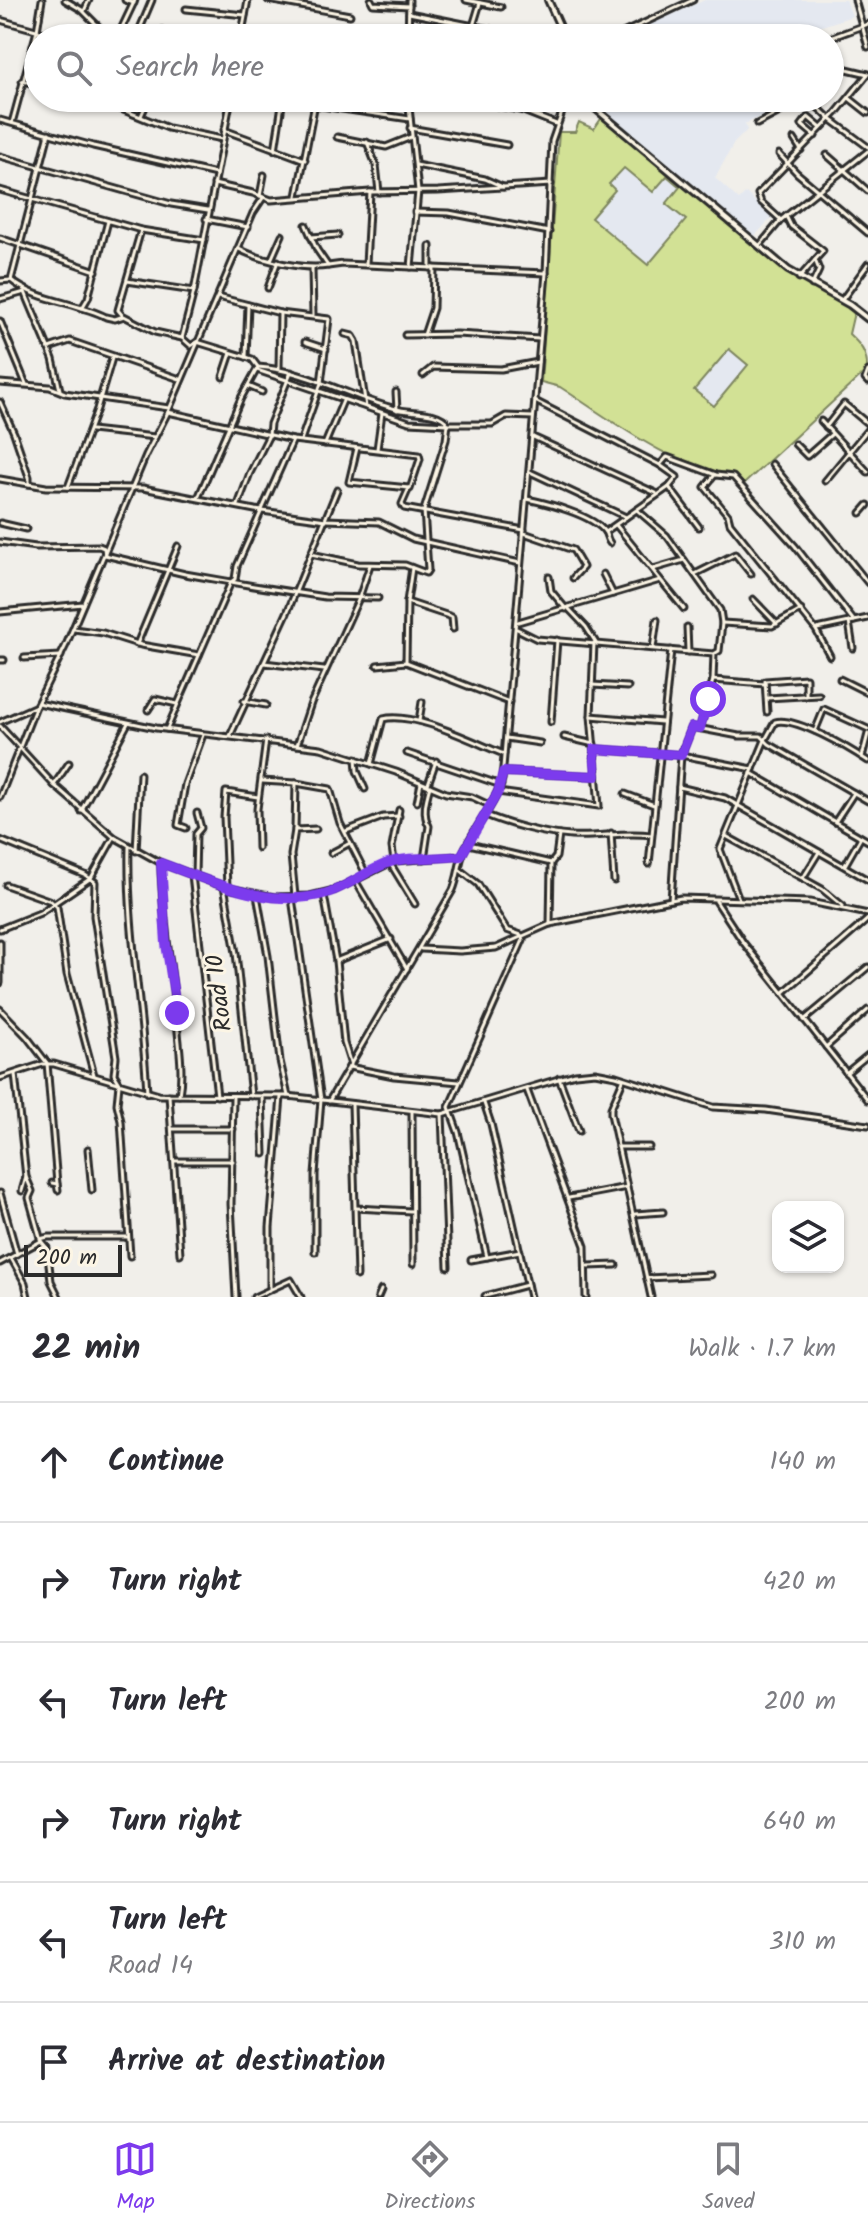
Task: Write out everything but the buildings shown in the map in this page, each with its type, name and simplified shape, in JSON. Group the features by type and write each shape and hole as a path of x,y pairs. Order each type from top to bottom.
{"street":[{"path":"37,24 42,0"},
{"path":"65,0 96,24"},
{"path":"84,12 89,0"},
{"path":"124,24 134,2 125,0"},
{"path":"142,24 152,0"},
{"path":"243,24 248,0"},
{"path":"268,0 309,5 350,15"},
{"path":"371,0 373,4 409,6"},
{"path":"409,0 409,24"},
{"path":"466,0 501,7"},
{"path":"548,0 559,24"},
{"path":"642,24 693,0"},
{"path":"856,0 868,47"},
{"path":"474,24 480,3"},
{"path":"186,9 245,15"},
{"path":"409,13 463,24"},
{"path":"0,20 24,27"},
{"path":"844,33 868,24"},
{"path":"844,68 868,74 844,103"},
{"path":"12,123 24,74"},
{"path":"849,98 868,113"},
{"path":"126,112 168,128 222,139"},
{"path":"140,118 143,112"},
{"path":"182,338 228,112"},
{"path":"275,151 281,112"},
{"path":"296,197 314,112"},
{"path":"362,112 410,119"},
{"path":"409,112 418,191 411,267"},
{"path":"526,112 556,124"},
{"path":"329,1101 453,890 461,856 501,785 546,273 552,141 561,112"},
{"path":"599,112 758,247 799,278 842,300 868,319"},
{"path":"757,124 780,112"},
{"path":"758,247 781,220 868,149 823,112"},
{"path":"781,220 758,196 835,112"},
{"path":"815,136 802,125 808,117 821,128"},
{"path":"0,120 93,146 216,174"},
{"path":"410,128 507,145"},
{"path":"224,130 305,160"},
{"path":"11,280 49,133"},
{"path":"337,137 392,146 411,137"},
{"path":"794,139 801,150"},
{"path":"367,142 376,165 379,192"},
{"path":"779,154 868,233"},
{"path":"827,155 868,191"},
{"path":"0,156 171,204 208,210"},
{"path":"416,165 485,179 503,187"},
{"path":"0,797 37,704 73,629 239,249 261,197 264,175"},
{"path":"214,184 271,200 551,184"},
{"path":"0,190 141,230 204,240"},
{"path":"366,265 370,192"},
{"path":"415,212 449,213 549,232"},
{"path":"786,216 791,226 822,250 799,278"},
{"path":"206,219 248,227"},
{"path":"82,308 96,271 108,220"},
{"path":"306,225 328,266"},
{"path":"141,230 118,310 155,332 182,338 191,346 197,342"},
{"path":"271,260 282,235"},
{"path":"311,237 338,235"},
{"path":"0,238 96,271"},
{"path":"424,335 433,308 430,246"},
{"path":"239,249 312,269 366,265 546,273"},
{"path":"812,285 819,274 815,260"},
{"path":"268,288 278,261"},
{"path":"842,300 868,264"},
{"path":"312,269 313,315"},
{"path":"0,281 11,280 25,292 115,319 124,316"},
{"path":"127,281 194,291"},
{"path":"0,299 25,292"},
{"path":"25,292 49,348 60,390"},
{"path":"218,297 280,313 329,319 321,383 301,440"},
{"path":"246,357 248,305"},
{"path":"279,368 280,313"},
{"path":"0,321 27,386"},
{"path":"345,334 353,336 356,341 366,407"},
{"path":"405,335 540,339"},
{"path":"49,348 70,341 180,379"},
{"path":"197,342 252,359 257,368 343,401 409,422 492,424 506,416 534,417"},
{"path":"305,342 326,349"},
{"path":"223,377 231,353"},
{"path":"68,487 90,430 112,357"},
{"path":"423,375 433,367 501,369 538,362"},
{"path":"257,368 279,368 397,410 442,417 448,424 424,510 426,573 400,564 370,565 311,554"},
{"path":"198,498 257,368"},
{"path":"868,371 865,379 868,382"},
{"path":"238,505 269,435 270,424 291,372"},
{"path":"0,383 60,390 169,410 293,440 419,455 402,507 524,531 573,550 583,567 573,578"},
{"path":"248,386 262,392"},
{"path":"396,392 397,410"},
{"path":"325,444 343,401"},
{"path":"535,401 660,465 677,477 669,487 605,532"},
{"path":"0,402 14,433 29,484"},
{"path":"825,481 868,427 844,404 826,427"},
{"path":"377,450 382,413"},
{"path":"821,421 868,472"},
{"path":"90,430 155,437"},
{"path":"802,461 832,434"},
{"path":"533,437 657,494"},
{"path":"167,729 293,440"},
{"path":"795,444 807,456"},
{"path":"357,448 349,482 410,489"},
{"path":"660,465 667,457 716,475 733,477 742,485 795,546 851,621 853,648"},
{"path":"772,464 868,583"},
{"path":"530,472 626,517"},
{"path":"716,475 707,481 705,487 816,630 830,656"},
{"path":"0,479 68,487 151,489 263,511 326,520 379,522 413,539 521,563"},
{"path":"669,487 699,527"},
{"path":"230,736 337,490"},
{"path":"527,499 556,506 592,522 605,532 610,543"},
{"path":"861,513 868,505"},
{"path":"517,629 528,636 557,640 714,654 719,651 720,610 667,536 637,510"},
{"path":"0,523 26,529"},
{"path":"616,525 684,609"},
{"path":"0,542 25,546 99,546 104,548 105,555"},
{"path":"137,644 178,546"},
{"path":"695,574 735,554 751,574"},
{"path":"105,555 231,582 325,597 378,598"},
{"path":"652,570 684,560"},
{"path":"297,745 303,723 359,598 370,565"},
{"path":"406,662 407,602 412,568"},
{"path":"603,574 613,594"},
{"path":"498,792 597,807 600,803 591,716 595,643 586,627 551,591 549,577"},
{"path":"517,622 660,580"},
{"path":"753,599 777,624"},
{"path":"407,602 452,617 453,629"},
{"path":"0,612 83,604"},
{"path":"722,623 769,626 801,610"},
{"path":"816,630 868,618"},
{"path":"653,648 657,620"},
{"path":"687,627 688,652"},
{"path":"73,629 199,655"},
{"path":"551,722 557,640"},
{"path":"649,864 671,650"},
{"path":"700,728 713,680 714,654"},
{"path":"24,658 61,656"},
{"path":"377,665 406,662 509,702"},
{"path":"264,663 326,670"},
{"path":"767,712 765,681 806,678 806,696"},
{"path":"840,679 868,693"},
{"path":"713,680 765,684"},
{"path":"591,685 628,687"},
{"path":"766,698 819,695"},
{"path":"148,710 155,699 177,704"},
{"path":"244,701 266,705"},
{"path":"419,721 422,702"},
{"path":"461,856 392,862 323,894 294,898 257,895 226,887 161,863 114,837 54,785 0,724 37,704 203,735 321,748 356,758 449,794 472,797 489,805"},
{"path":"814,731 824,709 868,731 862,757"},
{"path":"591,716 662,722"},
{"path":"371,764 383,719 419,721 504,754"},
{"path":"739,901 720,849 775,722 782,720 814,731 868,761"},
{"path":"81,811 128,723"},
{"path":"671,900 681,755 692,727 739,736 761,736 868,801"},
{"path":"186,828 178,825 180,803 203,735"},
{"path":"564,737 594,747 681,755 752,771 868,841"},
{"path":"506,738 540,743"},
{"path":"258,848 258,797 266,740"},
{"path":"407,753 501,785"},
{"path":"356,758 357,771 365,789"},
{"path":"424,859 429,826 425,820 425,807 436,761"},
{"path":"54,785 69,763"},
{"path":"503,772 596,776"},
{"path":"136,851 140,774"},
{"path":"262,781 330,789 335,811 366,874"},
{"path":"417,802 421,783"},
{"path":"297,784 291,855 294,898 321,1100 315,1174 315,1252"},
{"path":"678,787 713,794 738,805 868,880"},
{"name":"Road 10","path":"251,1096 226,887 224,817 226,792 258,797"},
{"path":"835,822 854,793"},
{"path":"625,794 654,805"},
{"path":"197,813 201,828 196,834 194,875 217,1096"},
{"path":"345,831 399,813 392,862 415,904"},
{"path":"486,815 507,823 559,834 651,835"},
{"path":"295,830 316,829"},
{"path":"611,833 614,881"},
{"path":"550,924 551,863 556,857 559,834"},
{"path":"724,835 822,889 846,908"},
{"path":"0,929 55,904 91,878 114,837"},
{"path":"844,866 861,837"},
{"path":"0,840 95,882 94,916 113,1029 114,1074 120,1084 117,1104 121,1121 130,1256"},
{"path":"331,853 350,843"},
{"path":"468,844 551,863"},
{"path":"129,847 129,898 143,1021 147,1093"},
{"path":"803,878 819,852"},
{"path":"161,863 166,944 182,1067 179,1095"},
{"path":"460,870 478,884 507,930 521,935"},
{"path":"355,880 407,969"},
{"path":"6,885 55,904"},
{"path":"323,894 336,961 340,1015 350,1066"},
{"path":"257,895 268,956 280,1061 288,1096"},
{"path":"419,949 496,948 550,924 671,900 810,902 868,914"},
{"path":"716,900 743,942 868,1100"},
{"path":"55,904 67,974 94,1075"},
{"path":"783,993 868,919"},
{"path":"487,1257 450,1102 513,964 523,940 521,935"},
{"path":"336,961 391,939"},
{"path":"0,942 0,983"},
{"path":"804,1020 868,967"},
{"path":"0,1009 47,1063 51,1081 54,1183 58,1190"},
{"path":"825,1047 868,1010"},
{"path":"846,1073 868,1055"},
{"path":"0,1078 47,1063 147,1093 288,1096 442,1114 559,1078 595,1072 624,1078 713,1107 766,1110 868,1125"},
{"path":"350,1066 394,1076 459,1082"},
{"path":"15,1073 27,1179 32,1191 29,1198 41,1240 47,1248 51,1281 59,1297"},
{"path":"559,1078 579,1131"},
{"path":"624,1078 611,1108 651,1297"},
{"path":"527,1090 585,1246 586,1297"},
{"path":"169,1095 180,1254"},
{"path":"233,1096 231,1204 236,1297"},
{"path":"262,1097 264,1154"},
{"path":"270,1289 270,1227 281,1097"},
{"path":"484,1103 530,1297"},
{"path":"352,1104 357,1276"},
{"path":"412,1112 413,1264"},
{"path":"442,1114 448,1267"},
{"path":"172,1129 233,1129"},
{"path":"618,1147 649,1147"},
{"path":"88,1149 92,1190"},
{"path":"174,1161 233,1161"},
{"path":"27,1179 36,1180"},
{"path":"22,1191 27,1179"},
{"path":"569,1198 627,1187"},
{"path":"0,1193 17,1254"},
{"path":"356,1208 411,1211"},
{"path":"633,1214 663,1212"},
{"path":"0,1263 48,1237 128,1237"},
{"path":"471,1260 520,1251"},
{"path":"11,1258 25,1283 28,1297"},
{"path":"587,1266 616,1265"},
{"path":"647,1278 711,1275"},
{"path":"254,1297 291,1280 301,1297"},
{"path":"485,1296 527,1285"},
{"path":"378,1297 381,1290"},
{"path":"508,1290 509,1297"}],"shaded area":[{"path":"705,0 846,0 852,16 828,24 651,24"},
{"path":"770,112 745,124 747,130 734,143 715,178 739,200 746,193 772,217 753,238 605,113"},
{"path":"624,167 667,176 680,187 667,204 686,220 648,265 591,218 614,190 609,185"},
{"path":"728,349 748,365 714,407 694,391"}],"green space":[{"path":"605,113 788,267 856,304 849,334 862,349 867,370 744,484 732,473 711,471 666,454 560,387 541,382 559,132 575,132 579,122 594,129","holes":["624,168 653,192 667,176 680,187 666,204 686,220 648,265 591,218 615,190 609,184","729,349 748,365 714,406 694,390"]}],"route":[{"path":"177,1013 166,944 161,863 228,888 257,895 292,898 335,890 394,861 461,856 498,792 503,772 596,776 594,749 681,755 692,727 700,728 708,699"}]}
